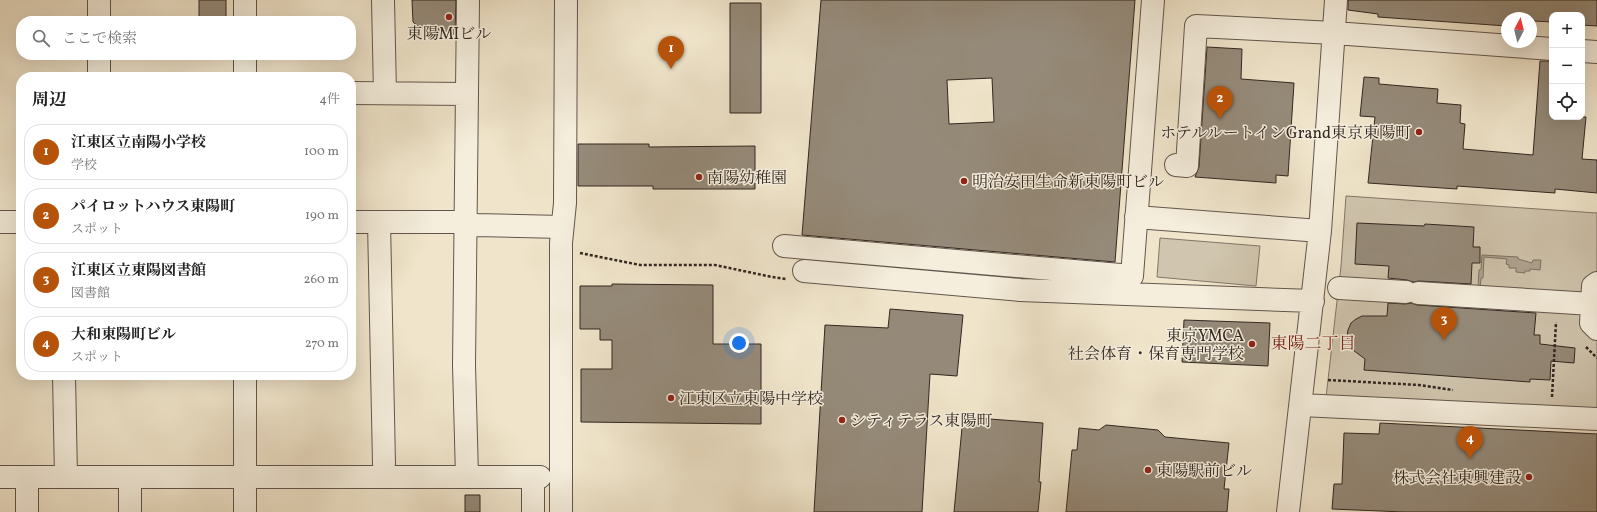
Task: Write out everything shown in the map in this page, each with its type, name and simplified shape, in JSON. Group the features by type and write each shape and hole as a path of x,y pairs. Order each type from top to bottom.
{"street":[{"path":"98,0 99,16"},
{"path":"245,16 246,0"},
{"path":"384,0 385,93"},
{"path":"467,477 464,365 468,0"},
{"path":"561,512 561,243 565,203 566,0"},
{"path":"784,246 1132,276 1153,0"},
{"path":"1288,512 1320,231 1336,0"},
{"path":"1176,165 1187,166 1196,26 1334,33 1549,49"},
{"path":"1585,51 1597,52"},
{"path":"99,60 99,72"},
{"path":"245,60 245,72"},
{"path":"356,93 467,94"},
{"path":"1136,217 1320,231"},
{"path":"0,222 16,222"},
{"path":"356,222 466,222 476,225 562,227"},
{"path":"379,222 384,464"},
{"path":"798,275 1020,290 1313,301"},
{"path":"1589,335 1593,286 1597,283"},
{"path":"1339,288 1592,304"},
{"path":"64,380 66,477"},
{"path":"245,380 245,512"},
{"path":"1301,405 1597,419"},
{"path":"0,477 536,477 533,512"},
{"path":"27,477 28,512"},
{"path":"130,477 130,512"}],"path":[{"path":"572,251 640,265 715,265 772,277 798,275"},
{"path":"1544,301 1542,321 1562,322"},
{"path":"1552,397 1556,322"},
{"path":"1589,335 1597,358"}],"shaded area":[{"path":"1346,196 1597,213 1597,419 1325,406 1341,266"},
{"path":"1160,238 1260,246 1256,286 1157,277"},
{"path":"1482,255 1518,257 1518,259 1532,263 1533,260 1541,260 1540,270 1530,269 1530,271 1525,271 1525,273 1516,272 1516,268 1509,268 1509,265 1506,264 1507,259 1484,257 1483,278 1481,278 1480,290 1478,287"}],"building":[{"path":"199,0 226,0 226,16 199,16"},
{"path":"412,0 456,0 455,34 438,34 438,27 420,28 413,22"},
{"name":"明治安田生命新東陽町ビル","path":"821,0 1135,0 1115,262 802,235","holes":["992,78 994,122 949,124 947,80"]},
{"path":"1348,0 1597,0 1597,26 1585,25 1585,12 1549,12 1549,22 1537,21 1537,12 1501,12 1501,26 1378,17 1378,14 1348,10"},
{"path":"730,3 761,3 761,113 730,113"},
{"path":"1207,47 1242,49 1241,79 1294,83 1288,176 1276,175 1276,183 1195,177 1199,167"},
{"path":"1540,61 1549,61 1549,120 1585,120 1586,117 1582,159 1597,160 1597,193 1555,189 1555,193 1457,186 1457,189 1368,183 1375,117 1360,116 1364,77 1379,78 1379,84 1438,89 1437,103 1461,105 1460,123 1465,124 1463,149 1533,155"},
{"path":"578,144 649,144 649,147 755,146 755,189 653,189 653,186 578,186"},
{"path":"1357,223 1424,226 1425,224 1474,227 1473,247 1480,247 1480,263 1472,263 1471,284 1419,281 1413,282 1388,278 1389,266 1355,264"},
{"path":"612,284 713,285 713,344 761,344 761,424 581,422 581,369 612,369 612,340 600,340 600,329 580,329 580,286 612,286"},
{"path":"1388,303 1411,303 1417,305 1536,313 1534,335 1540,335 1540,344 1575,348 1574,363 1551,361 1550,380 1530,379 1530,382 1364,370 1365,359 1353,350 1349,344 1347,337 1348,330 1351,323 1362,316 1387,316"},
{"path":"890,309 963,315 957,376 930,374 922,512 814,512 825,325 888,328"},
{"path":"1184,320 1270,323 1268,366 1182,362"},
{"path":"963,417 1043,423 1039,482 1041,482 1038,512 954,512"},
{"path":"1380,423 1597,434 1597,512 1404,512 1332,509 1334,484 1342,484 1344,433 1379,434"},
{"name":"東陽駅前ビル","path":"1106,425 1158,430 1165,437 1229,443 1224,489 1229,489 1227,512 1066,512 1072,450 1077,450 1079,428 1099,430"},
{"path":"465,495 480,495 480,512 465,512"}],"place":[{"name":"東陽MIビル","path":"449,17"},
{"name":"江東区立南陽小学校","path":"671,69"},
{"name":"パイロットハウス東陽町","path":"1220,119"},
{"name":"ホテルルートインGrand東京東陽町","path":"1419,132"},
{"name":"南陽幼稚園","path":"699,177"},
{"name":"明治安田生命新東陽町ビル","path":"964,181"},
{"name":"江東区立東陽図書館","path":"1444,340"},
{"name":"東京YMCA 社会体育・保育専門学校","path":"1252,344"},
{"name":"江東区立東陽中学校","path":"671,398"},
{"name":"シティテラス東陽町","path":"842,420"},
{"name":"大和東陽町ビル","path":"1470,459"},
{"name":"東陽駅前ビル","path":"1148,470"},
{"name":"株式会社東興建設","path":"1529,477"}],"district":[{"name":"東陽二丁目","path":"1313,343"}]}
